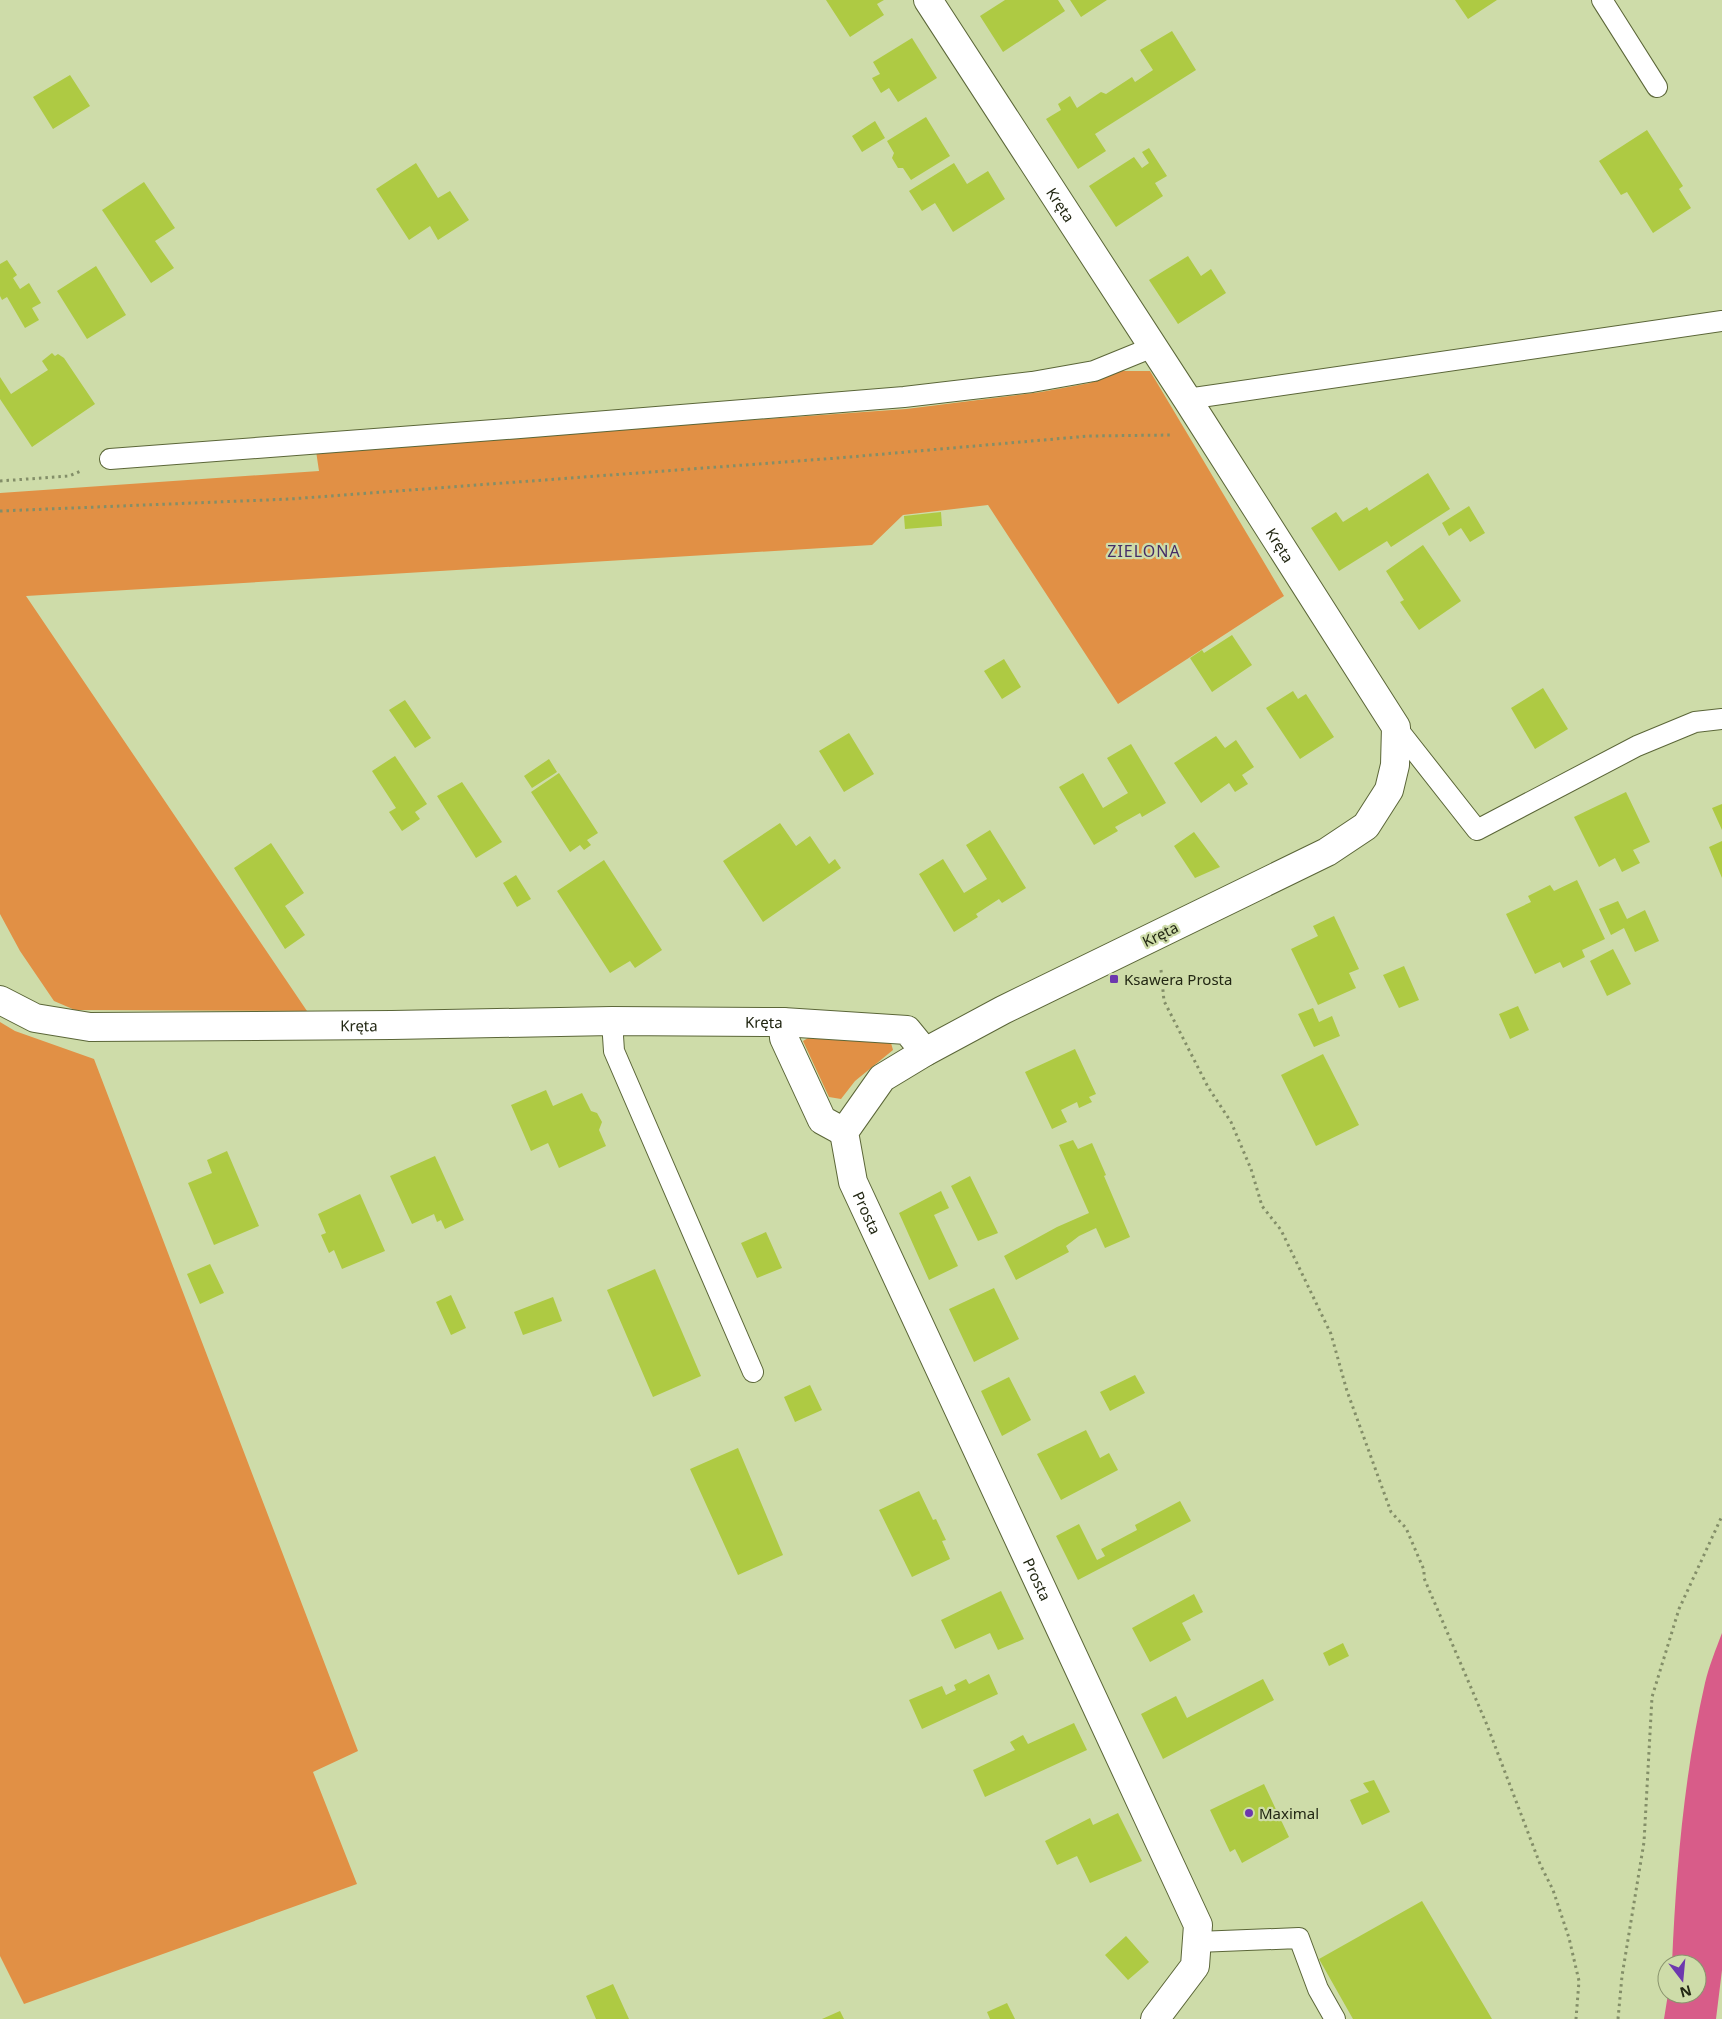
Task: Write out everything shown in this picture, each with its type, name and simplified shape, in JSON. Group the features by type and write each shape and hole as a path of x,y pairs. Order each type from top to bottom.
{"street":[{"name":"Kręta","path":"0,1000 34,1018 90,1027 612,1021 783,1022 907,1030 925,1052 1003,1010 1327,852 1366,826 1389,790 1396,765 1396,727 1187,399 928,0"},
{"path":"783,1022 784,1038 822,1120 844,1132 882,1078 925,1052"},
{"name":"Prosta","path":"844,1132 853,1182 1198,1925 1195,1966 1155,2019"}],"lane":[{"path":"1602,0 1657,87"},
{"path":"1187,399 1722,320"},
{"path":"110,459 530,428 914,396 1032,382 1094,371 1153,347"},
{"path":"1396,727 1477,830 1637,746 1695,722 1722,719"},
{"path":"612,1021 614,1050 753,1372"},
{"path":"1197,1942 1298,1938 1318,1989 1336,2019"}],"path":[{"path":"0,511 290,499 838,458 1089,436 1180,435"},
{"path":"0,481 69,476 110,459"},
{"path":"1147,940 1161,970 1164,1001 1208,1086 1231,1122 1251,1169 1262,1206 1281,1230 1331,1334 1347,1391 1391,1512 1406,1528 1417,1553 1424,1570 1424,1578 1490,1733 1540,1864 1553,1890 1569,1938 1579,1981 1576,2019"},
{"path":"1618,2019 1622,1976 1644,1842 1652,1697 1679,1609 1722,1516"}],"shaded area":[{"path":"1114,371 1150,371 1284,596 1118,704 988,505 903,515 872,545 26,596 307,1011 75,1010 54,1001 20,951 0,914 0,493 319,471 316,451 906,409 1041,392 1090,383"},
{"path":"0,1022 15,1031 94,1059 358,1751 313,1772 357,1884 24,2004 0,1956"},
{"path":"808,1038 891,1043 893,1050 855,1081 841,1099 829,1097 803,1041"},
{"path":"1722,1633 1722,1970 1716,2019 1664,2019 1666,2004 1707,2004 1707,1954 1673,1954 1686,1788 1698,1718 1713,1658"}],"building":[{"path":"826,0 884,0 877,4 884,15 850,37"},
{"path":"1005,0 1058,0 1065,11 1003,52 980,16"},
{"path":"1070,0 1107,0 1081,17"},
{"path":"1455,0 1497,0 1468,19"},
{"path":"1172,31 1196,70 1095,134 1106,151 1078,169 1046,119 1061,110 1058,104 1070,96 1077,108 1101,92 1106,94 1132,77 1135,82 1153,70 1140,50"},
{"path":"912,38 937,78 898,102 889,88 881,93 872,78 880,74 873,62"},
{"path":"70,75 90,106 53,129 33,97"},
{"path":"926,117 950,156 911,180 903,168 898,168 892,158 894,153 887,141"},
{"path":"875,121 885,138 862,152 852,136"},
{"path":"1647,130 1683,186 1679,189 1691,208 1653,233 1627,192 1621,195 1599,161"},
{"path":"1149,148 1167,176 1155,183 1163,196 1116,227 1089,186 1134,157 1142,168 1149,163 1142,152"},
{"path":"416,163 438,198 450,191 469,220 438,240 430,226 409,240 376,189"},
{"path":"954,163 967,184 988,171 1005,199 953,232 935,203 922,211 909,191"},
{"path":"144,182 175,228 155,241 174,268 151,283 102,210"},
{"path":"1188,256 1201,276 1211,269 1226,293 1178,324 1149,280"},
{"path":"7,260 17,275 13,278 20,289 29,283 41,303 32,308 39,320 25,328 7,297 2,300 0,296 0,264"},
{"path":"96,266 126,315 87,339 57,291"},
{"path":"52,353 55,356 58,354 64,358 95,404 32,447 0,399 0,377 11,394 48,370 42,361"},
{"path":"1428,473 1450,509 1391,547 1387,541 1339,571 1311,528 1336,512 1343,522 1367,507 1369,511"},
{"path":"1469,506 1485,533 1470,542 1461,528 1449,536 1442,523"},
{"path":"941,512 942,526 905,529 904,516"},
{"path":"1423,545 1461,601 1419,630 1400,602 1404,600 1386,571"},
{"path":"1232,635 1252,665 1212,692 1190,658 1202,650 1204,653"},
{"path":"1004,659 1021,687 1002,699 984,671"},
{"path":"1543,688 1568,729 1535,749 1511,708"},
{"path":"1293,691 1298,699 1306,694 1334,737 1300,759 1266,708"},
{"path":"405,700 431,738 415,748 389,710"},
{"path":"849,733 874,774 844,792 819,751"},
{"path":"1216,736 1225,748 1236,740 1254,767 1242,775 1248,784 1235,792 1229,783 1201,803 1174,763"},
{"path":"1131,744 1166,803 1142,817 1140,813 1115,827 1118,831 1094,845 1059,787 1083,773 1103,808 1128,793 1107,758"},
{"path":"395,756 427,804 415,812 420,819 402,831 389,812 396,808 372,771"},
{"path":"549,759 557,772 532,788 524,776"},
{"path":"559,773 598,833 587,840 591,845 584,850 580,845 570,852 531,792"},
{"path":"462,782 502,842 476,858 437,796"},
{"path":"1626,792 1650,842 1633,850 1640,863 1622,872 1615,858 1599,867 1574,817"},
{"path":"1722,804 1722,830 1712,808"},
{"path":"780,823 796,846 810,836 829,864 835,859 841,868 763,922 723,861"},
{"path":"990,830 1026,888 1002,903 999,899 976,914 978,917 954,932 919,874 943,859 964,893 987,879 966,845"},
{"path":"1194,832 1220,867 1195,878 1174,846"},
{"path":"1722,841 1722,878 1709,847"},
{"path":"271,843 304,893 285,906 305,935 285,949 234,868"},
{"path":"604,860 662,950 635,968 630,961 610,973 557,891"},
{"path":"516,875 531,899 517,907 503,883"},
{"path":"1577,880 1605,939 1582,950 1585,957 1563,968 1560,962 1535,974 1506,914 1531,902 1528,896 1550,885 1554,891"},
{"path":"1618,901 1627,919 1645,910 1659,941 1635,952 1624,928 1611,935 1599,909"},
{"path":"1334,916 1359,969 1349,973 1356,988 1318,1005 1291,949 1318,936 1313,926"},
{"path":"1613,949 1631,984 1607,996 1590,961"},
{"path":"1404,966 1419,1000 1399,1008 1383,975"},
{"path":"1518,1006 1529,1030 1510,1039 1499,1014"},
{"path":"1313,1008 1319,1022 1332,1016 1340,1036 1314,1047 1298,1014"},
{"path":"1075,1049 1096,1094 1089,1097 1092,1102 1079,1108 1077,1102 1061,1110 1067,1122 1052,1129 1025,1072"},
{"path":"1323,1054 1359,1125 1316,1146 1281,1075"},
{"path":"546,1090 553,1106 582,1093 591,1111 597,1113 602,1122 599,1130 606,1146 559,1168 548,1143 531,1151 511,1105"},
{"path":"1073,1140 1078,1149 1092,1143 1130,1237 1105,1248 1096,1228 1079,1236 1066,1246 1069,1252 1016,1280 1004,1256 1057,1227 1089,1213 1059,1145"},
{"path":"227,1151 259,1226 214,1245 188,1183 212,1173 207,1160"},
{"path":"435,1156 464,1220 445,1229 441,1220 437,1222 434,1214 412,1224 390,1176"},
{"path":"970,1176 998,1233 978,1241 951,1186"},
{"path":"941,1191 949,1208 934,1215 958,1266 929,1280 899,1213"},
{"path":"360,1194 385,1251 342,1269 334,1250 329,1253 321,1235 326,1233 318,1214"},
{"path":"766,1232 782,1268 757,1278 741,1243"},
{"path":"210,1264 224,1293 200,1304 187,1274"},
{"path":"655,1269 701,1376 653,1397 607,1290"},
{"path":"994,1288 1019,1339 974,1362 949,1309"},
{"path":"451,1295 466,1328 451,1335 436,1302"},
{"path":"553,1297 562,1321 523,1335 514,1312"},
{"path":"1135,1375 1145,1393 1110,1411 1100,1392"},
{"path":"1009,1377 1031,1420 1002,1436 981,1391"},
{"path":"810,1385 822,1410 795,1422 784,1397"},
{"path":"1086,1430 1100,1458 1109,1453 1118,1470 1061,1500 1037,1454"},
{"path":"738,1448 783,1555 738,1575 690,1469"},
{"path":"919,1491 933,1520 936,1519 946,1540 942,1541 950,1559 912,1577 879,1510"},
{"path":"1180,1501 1191,1521 1078,1580 1056,1536 1079,1524 1097,1560 1105,1556 1101,1549 1137,1530 1135,1525"},
{"path":"1001,1591 1024,1639 998,1650 990,1633 955,1649 941,1620"},
{"path":"1194,1594 1203,1612 1182,1623 1191,1640 1150,1662 1132,1628"},
{"path":"1343,1643 1349,1656 1329,1666 1323,1653"},
{"path":"989,1674 998,1694 922,1729 909,1700 942,1686 946,1695 956,1690 954,1685 966,1679 969,1684"},
{"path":"1263,1679 1274,1700 1163,1759 1141,1714 1176,1696 1187,1718"},
{"path":"1074,1723 1087,1750 985,1797 973,1770 1015,1750 1010,1742 1023,1735 1028,1744"},
{"path":"1374,1780 1390,1812 1362,1825 1350,1800 1369,1792 1363,1783"},
{"path":"1264,1784 1289,1837 1242,1863 1235,1849 1230,1852 1210,1810"},
{"path":"1118,1813 1142,1861 1090,1883 1077,1856 1057,1865 1045,1841 1090,1818 1093,1825"},
{"path":"1422,1901 1492,2019 1353,2019 1319,1959"},
{"path":"1126,1936 1149,1962 1128,1980 1105,1955"},
{"path":"613,1984 629,2019 596,2019 586,1996"},
{"path":"1007,2003 1015,2019 990,2019 987,2012"},
{"path":"840,2011 844,2019 822,2019"}],"place":[{"name":"Ksawera Prosta","path":"1114,979"},
{"name":"Maximal","path":"1249,1813"}],"district":[{"name":"ZIELONA","path":"1144,551"}]}
